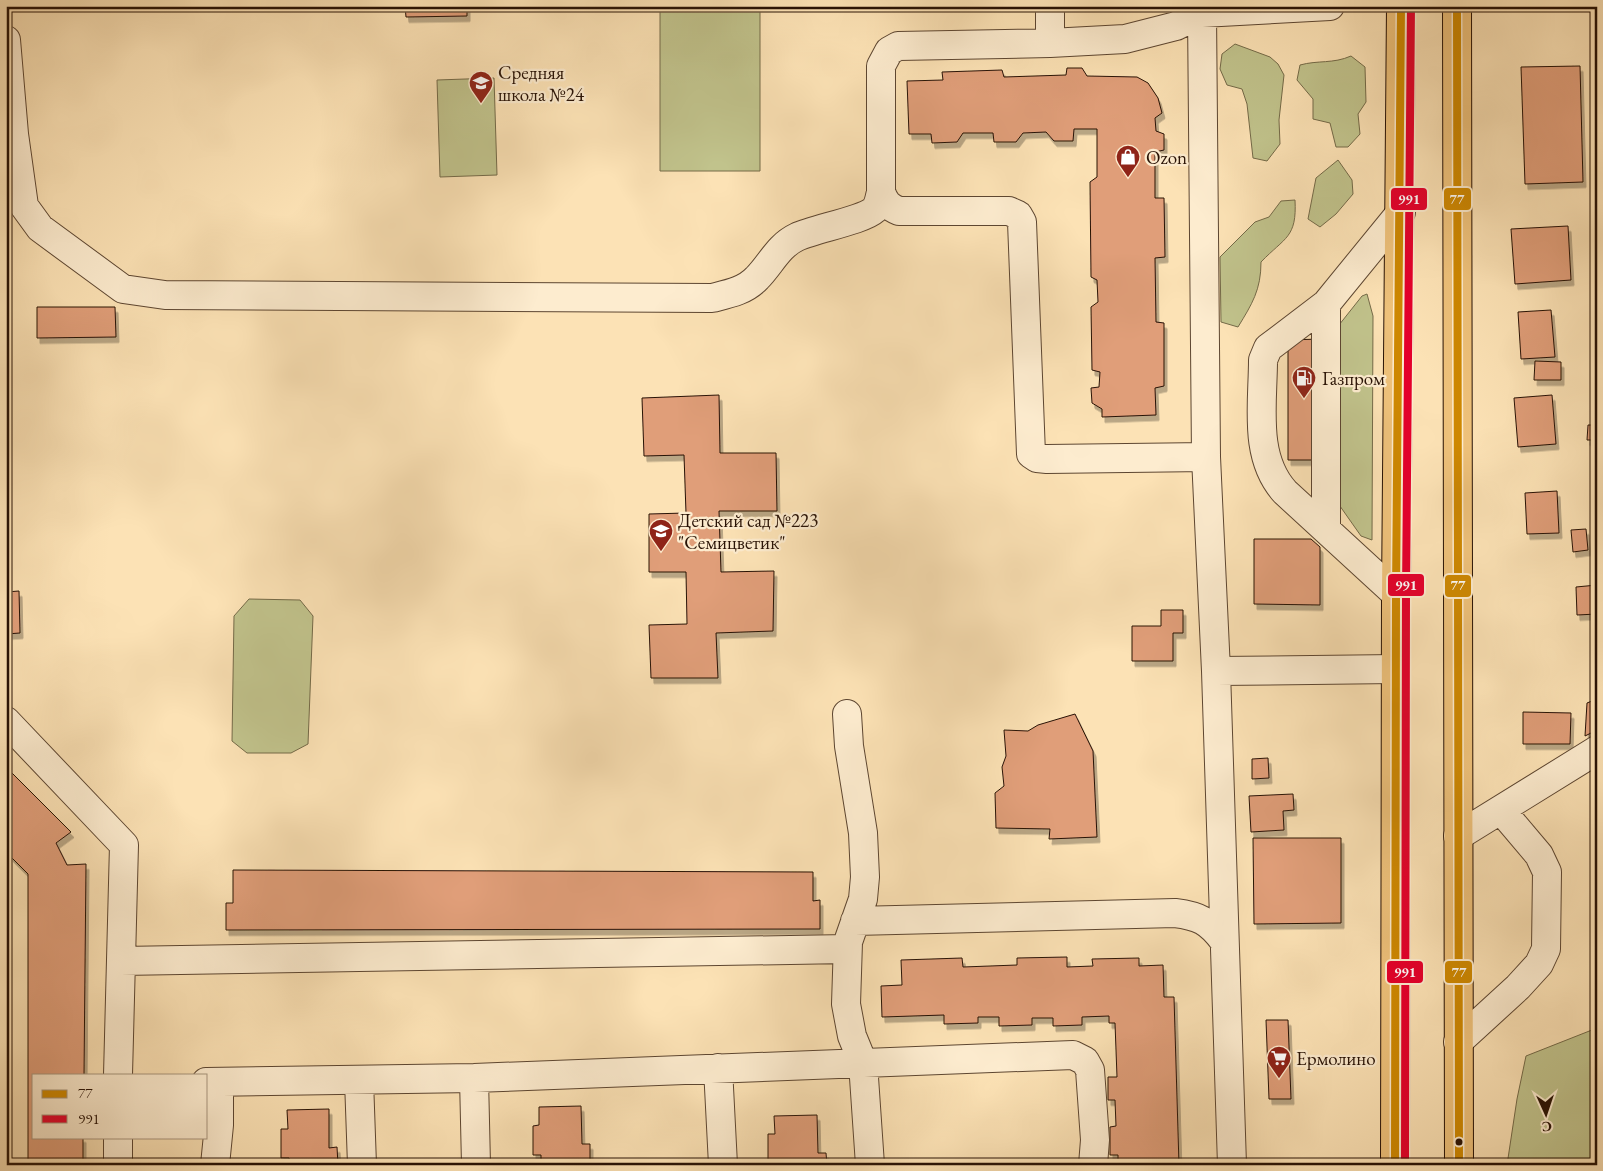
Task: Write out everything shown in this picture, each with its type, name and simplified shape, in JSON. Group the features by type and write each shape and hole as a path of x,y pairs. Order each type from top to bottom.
{"highway":[{"path":"1395,1165 1396,594 1401,212 1401,6"},
{"path":"1457,6 1459,1165"}],"street":[{"path":"1050,6 1050,43"},
{"path":"6,40 10,134 24,206 40,228 123,289 157,294 712,298 740,290 749,285 757,279 780,249 798,236 867,214 878,204 881,192 881,66 889,51 898,46 914,44 1050,43 1125,38 1145,35 1176,26 1202,13 1330,6"},
{"path":"1202,13 1206,458 1216,671 1232,1165"},
{"path":"881,192 885,202 891,208 899,211 1009,212 1018,215 1022,222 1031,454 1037,458 1055,459 1206,458"},
{"path":"1396,594 1285,492 1274,479 1267,465 1263,445 1263,360 1268,348 1326,304 1401,212"},
{"path":"1326,304 1326,529"},
{"path":"1216,671 1396,669"},
{"path":"847,714 849,746 863,834 865,877 863,899 847,949 845,974 848,1022 863,1063 870,1165"},
{"path":"6,721 124,844 118,1074"},
{"path":"1458,836 1597,750"},
{"path":"1458,1042 1518,987 1539,964 1546,949 1547,872 1539,855 1500,810"},
{"path":"856,920 1175,913 1195,915 1211,925 1224,941"},
{"path":"121,961 847,949"},
{"path":"215,1165 219,1125 213,1082 474,1078 1073,1055 1085,1061 1090,1070 1095,1140 1093,1165"},
{"path":"718,1068 723,1165"},
{"path":"474,1078 476,1165"},
{"path":"359,1080 362,1165"},
{"path":"118,1138 118,1165"}],"green space":[{"path":"660,6 760,6 760,171 660,171"},
{"path":"1235,44 1270,57 1278,64 1284,75 1279,120 1280,144 1267,161 1253,158 1247,104 1242,89 1227,85 1220,69 1222,54"},
{"path":"1351,56 1365,67 1366,102 1358,114 1360,134 1348,147 1336,147 1330,123 1313,119 1313,99 1297,80 1300,65 1338,60"},
{"path":"494,78 497,175 440,177 437,80"},
{"path":"1338,160 1352,180 1353,194 1336,214 1320,227 1308,219 1316,178"},
{"path":"1295,200 1294,222 1291,230 1288,236 1261,262 1257,289 1243,319 1238,327 1221,322 1220,257 1255,222 1269,217 1281,201"},
{"path":"1367,294 1373,316 1372,540 1361,536 1335,499 1339,325 1362,296"},
{"path":"249,599 300,600 313,616 308,744 291,753 247,753 232,741 234,616"},
{"path":"1597,1028 1597,1165 1507,1165 1526,1056"}],"building":[{"path":"405,6 467,6 467,16 406,17"},
{"path":"1580,66 1583,182 1525,184 1521,67"},
{"path":"1067,68 1082,68 1087,76 1137,77 1148,83 1158,98 1162,113 1155,118 1156,131 1164,134 1164,150 1155,152 1155,198 1164,198 1165,257 1155,258 1156,322 1164,323 1164,386 1155,388 1156,415 1102,417 1102,409 1092,403 1091,388 1099,387 1100,372 1092,370 1091,307 1098,302 1097,280 1091,277 1090,182 1097,177 1097,129 1074,129 1073,141 1054,141 1046,132 1023,133 1016,142 994,142 993,133 963,133 957,142 932,143 931,134 909,134 907,81 943,80 942,72 1002,70 1004,77 1066,75"},
{"path":"1568,226 1571,280 1515,284 1511,229"},
{"path":"37,307 115,307 116,337 37,338"},
{"path":"1551,310 1555,357 1521,359 1518,312"},
{"path":"1320,339 1320,460 1288,460 1288,340"},
{"path":"1535,361 1561,362 1561,380 1534,380"},
{"path":"719,395 720,453 776,453 777,511 719,511 721,572 774,571 773,631 716,633 718,678 651,678 649,625 687,624 686,572 649,572 649,514 686,513 684,455 644,456 642,398"},
{"path":"1552,395 1556,444 1518,447 1514,398"},
{"path":"1588,425 1597,425 1597,440 1587,440"},
{"path":"1557,491 1559,533 1527,534 1525,493"},
{"path":"1586,529 1588,550 1573,552 1571,530"},
{"path":"1254,539 1311,539 1320,547 1320,605 1254,604"},
{"path":"1597,585 1597,614 1577,615 1576,587"},
{"path":"19,591 20,633 6,634 6,592"},
{"path":"1161,610 1183,610 1183,633 1173,633 1173,661 1132,661 1132,626 1161,626"},
{"path":"1597,699 1597,730 1585,736 1587,703"},
{"path":"1523,712 1571,713 1570,744 1523,744"},
{"path":"1075,714 1093,751 1097,837 1049,839 1050,829 996,828 995,793 1004,786 1002,767 1006,756 1004,730 1028,731 1038,725"},
{"path":"1268,758 1269,778 1252,779 1252,759"},
{"path":"6,767 71,832 56,843 67,865 86,864 84,1074 32,1074 32,1138 83,1138 83,1165 28,1165 28,874 6,852"},
{"path":"1293,794 1294,810 1283,811 1284,830 1251,832 1249,796"},
{"path":"1253,838 1341,838 1341,923 1254,924"},
{"path":"233,870 813,872 813,901 820,900 820,929 226,930 226,903 233,903"},
{"path":"1067,957 1067,967 1093,966 1092,959 1139,958 1139,966 1163,965 1164,997 1174,997 1179,1165 1118,1165 1118,1155 1110,1155 1110,1127 1116,1126 1115,1100 1108,1100 1108,1077 1117,1077 1115,1023 1109,1023 1109,1016 1082,1017 1082,1025 1053,1026 1053,1018 1032,1018 1032,1025 999,1026 999,1017 978,1017 978,1023 944,1024 944,1015 882,1017 881,986 902,985 901,960 962,958 963,967 1017,965 1017,958"},
{"path":"1266,1020 1288,1020 1291,1099 1269,1099"},
{"path":"581,1106 582,1144 590,1144 590,1165 541,1165 541,1155 533,1155 533,1126 539,1125 539,1107"},
{"path":"329,1109 329,1148 337,1147 338,1165 290,1165 289,1158 281,1158 281,1129 288,1129 287,1110"},
{"path":"817,1115 818,1153 826,1153 827,1165 768,1165 768,1134 775,1134 774,1116"}],"transit line":[{"name":"77","path":"1395,1165 1396,594 1401,6"},
{"name":"991","path":"1405,1165 1406,594 1411,6"},
{"name":"77","path":"1457,6 1459,1165"}],"place":[{"name":"Средняя школа №24","path":"481,104"},
{"name":"Ozon","path":"1128,178"},
{"name":"Газпром","path":"1304,399"},
{"name":"Детский сад №223 \"Семицветик\"","path":"661,552"},
{"name":"Ермолино","path":"1279,1079"}]}
